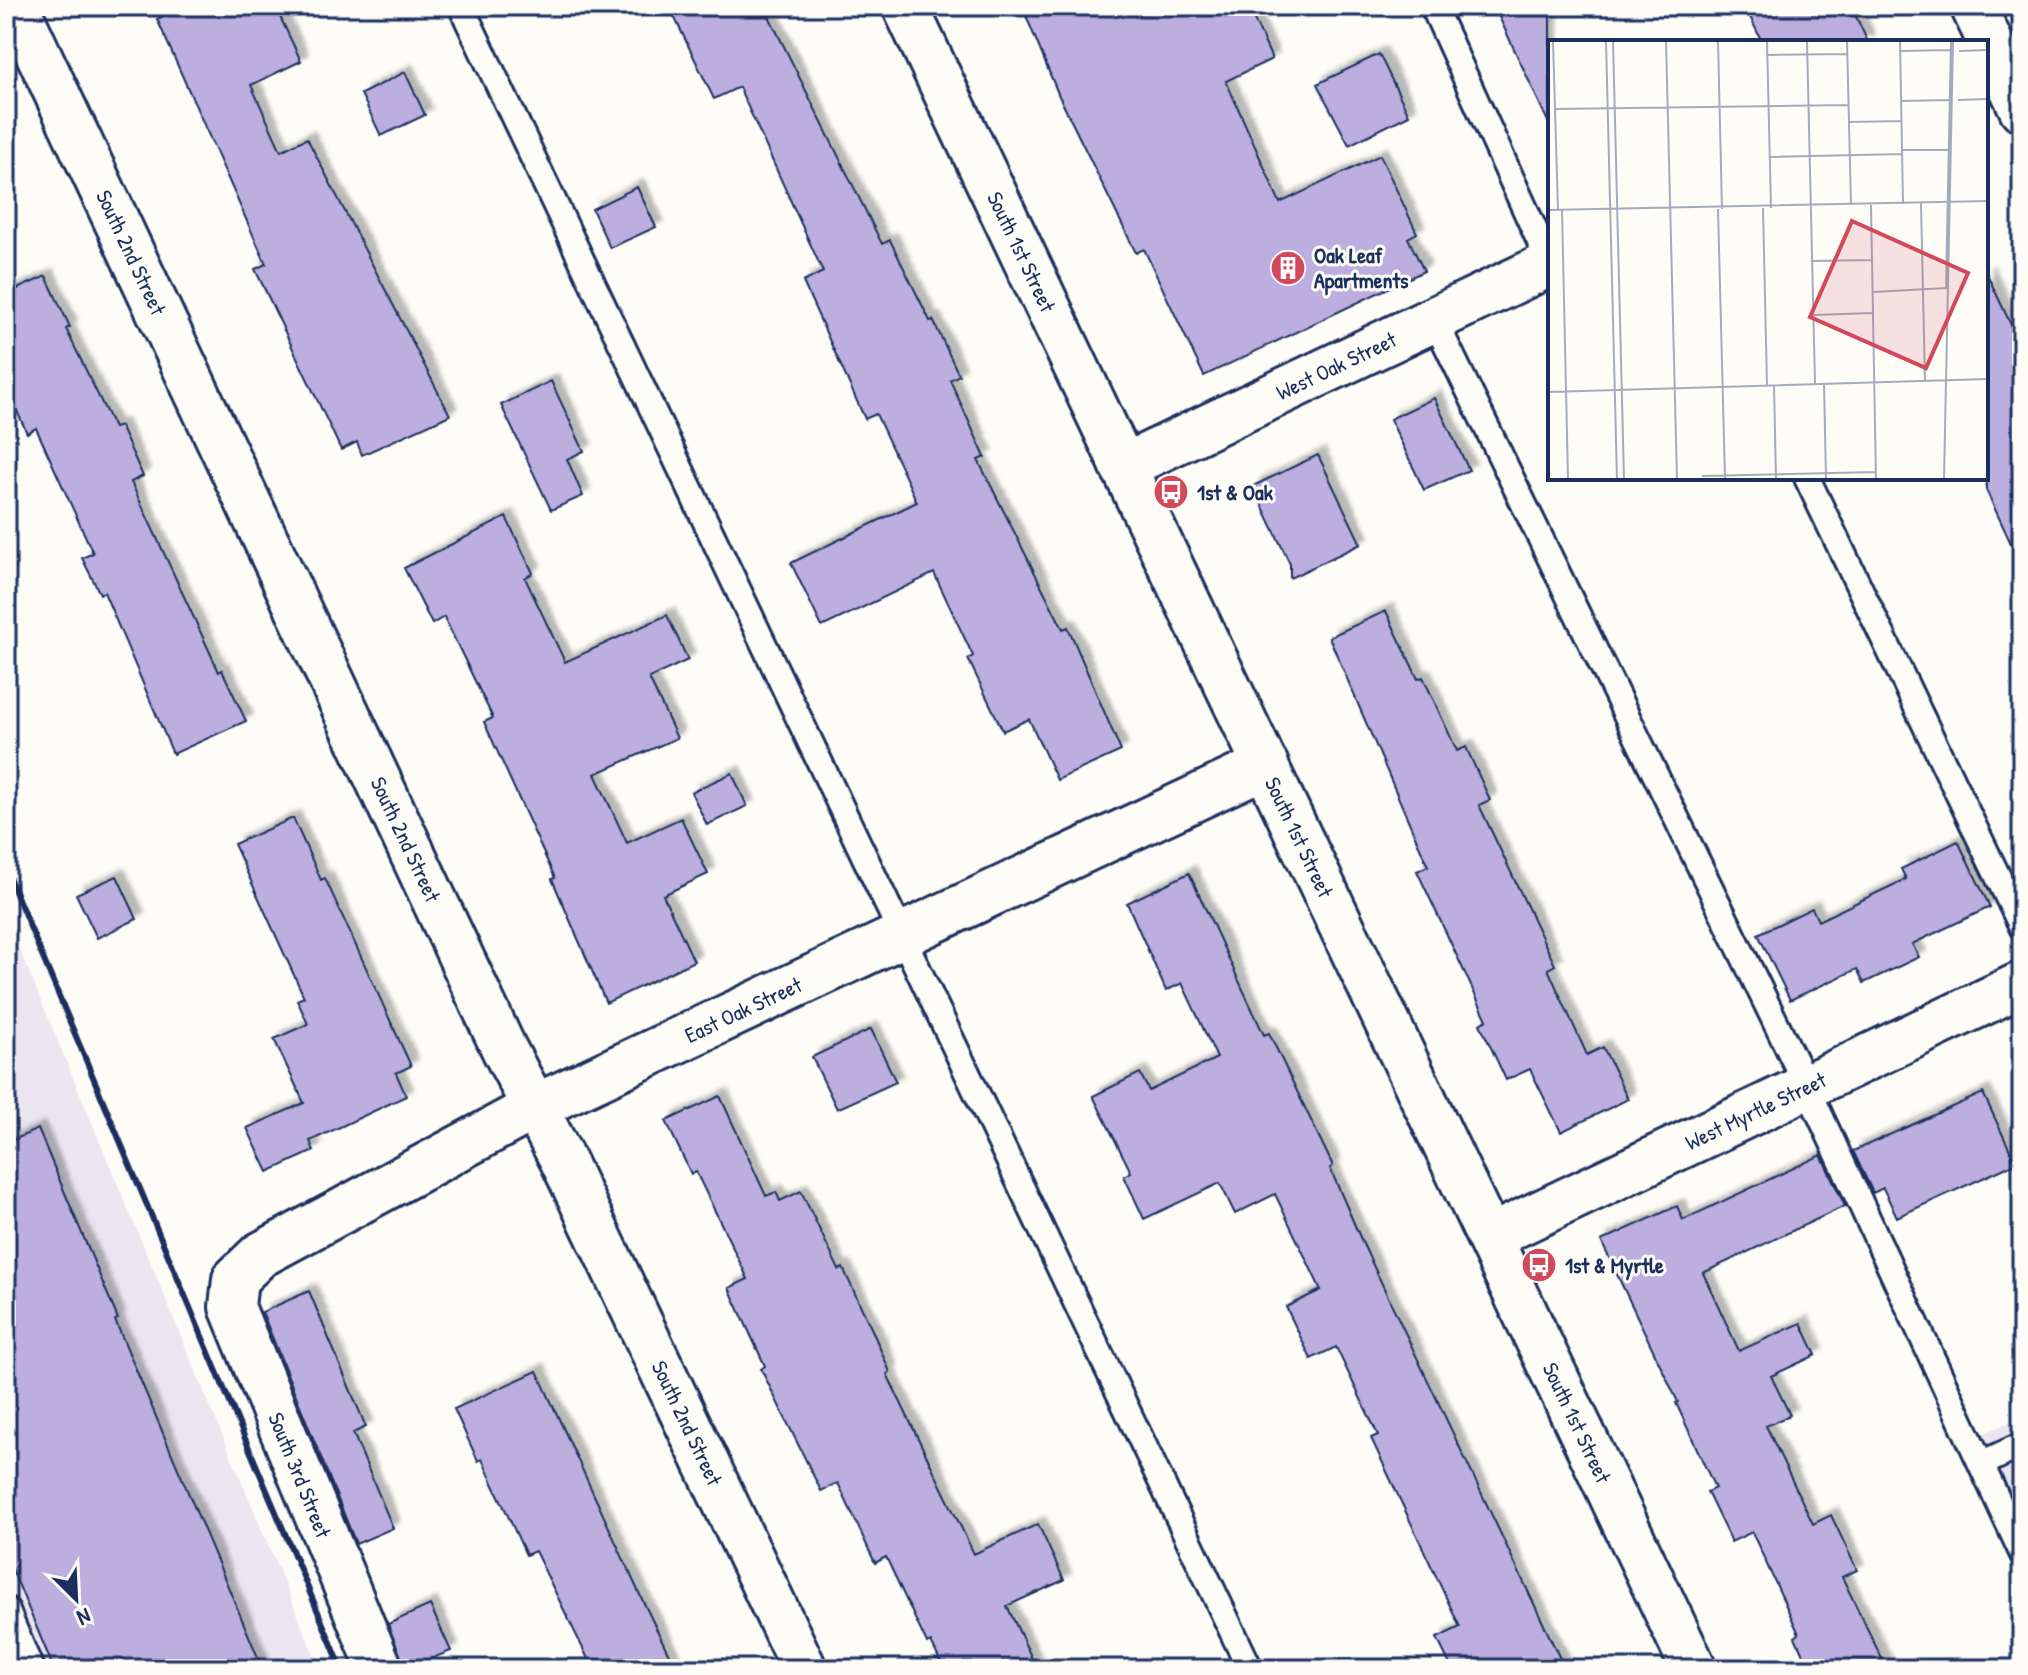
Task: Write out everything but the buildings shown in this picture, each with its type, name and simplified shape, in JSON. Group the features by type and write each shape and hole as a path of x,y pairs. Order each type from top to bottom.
{"street":[{"name":"South 2nd Street","path":"16,6 504,1049 535,1107 804,1669"},
{"name":"South 1st Street","path":"905,6 1694,1669"},
{"path":"1973,6 1985,40"},
{"path":"1990,53 2022,109"},
{"name":"West Oak Street","path":"1123,467 1548,265"},
{"name":"East Oak Street","path":"235,1279 260,1255 535,1107 1266,765"},
{"name":"West Myrtle Street","path":"1490,1237 2021,986"},
{"name":"South 3rd Street","path":"235,1279 232,1307 380,1669"}],"lane":[{"path":"461,6 1250,1669"},
{"path":"1433,6 1548,260"},
{"path":"1434,319 1807,1087 2022,1553"},
{"path":"1808,480 2022,927"},
{"path":"1981,1464 2022,1445"},
{"path":"6,1609 31,1669"}],"shaded area":[{"path":"6,917 320,1669 42,1669 6,1580"},
{"path":"2022,1416 2022,1541 1974,1438"}],"railway":[{"path":"6,870 342,1669"}],"place":[{"name":"Oak Leaf Apartments","path":"1288,268"},
{"name":"1st & Oak","path":"1171,492"},
{"name":"1st & Myrtle","path":"1539,1265"}]}
